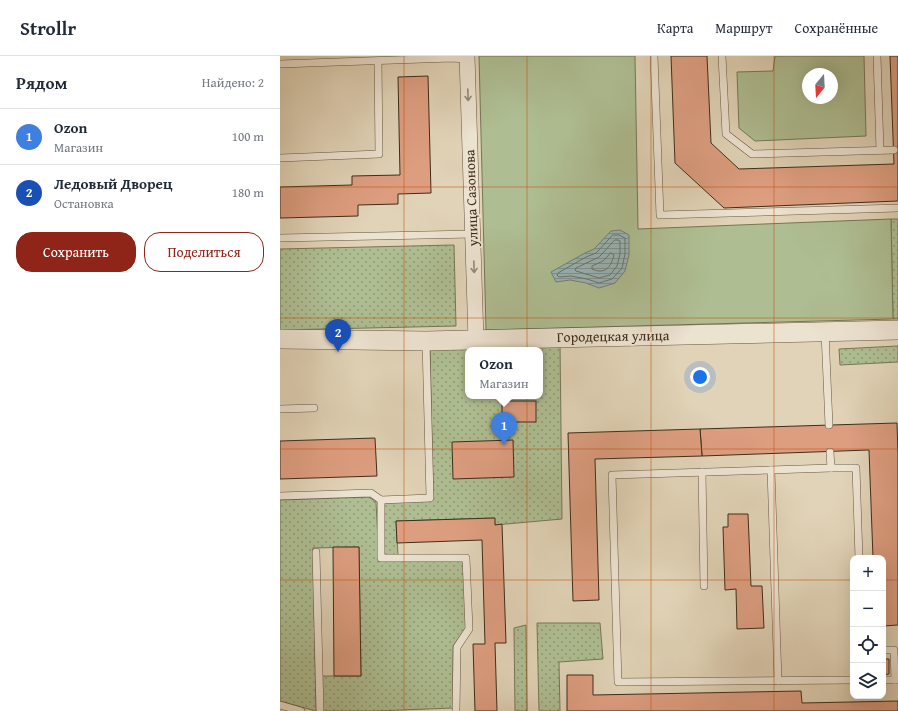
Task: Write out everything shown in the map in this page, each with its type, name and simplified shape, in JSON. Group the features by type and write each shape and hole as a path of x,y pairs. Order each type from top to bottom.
{"street":[{"name":"улица Сазонова","path":"467,57 476,340"},
{"name":"Городецкая улица","path":"280,339 426,341 898,330"}],"lane":[{"path":"654,56 660,216 898,208"},
{"path":"722,56 726,134 752,154 894,150"},
{"path":"877,56 880,150"},
{"path":"280,64 467,57"},
{"path":"280,158 379,154 378,61"},
{"path":"280,238 472,234"},
{"path":"825,331 829,425"},
{"path":"280,496 371,494 381,500 430,498 426,341"},
{"path":"280,409 314,408"},
{"path":"830,452 831,468"},
{"path":"850,680 618,682 612,475 856,468 859,555"},
{"path":"771,470 778,681"},
{"path":"702,472 704,586"},
{"path":"381,500 381,558 466,558 469,629 457,647 456,711"},
{"path":"316,552 320,711"},
{"path":"886,650 894,650 896,680"},
{"path":"280,705 301,711"}],"green space":[{"path":"479,56 635,56 638,229 891,219 893,319 486,330"},
{"path":"775,56 864,56 866,136 755,141 739,128 737,72 773,71"},
{"path":"891,219 898,219 898,319 893,319"},
{"path":"454,245 456,326 280,330 280,249"},
{"path":"560,343 562,519 495,525 494,518 396,521 398,555 384,555 384,503 433,500 430,346"},
{"path":"898,346 898,362 840,365 839,349"},
{"path":"369,497 376,502 379,561 463,560 466,628 453,646 453,708 323,711 322,676 361,676 359,547 313,548 316,711 280,701 280,500"},
{"path":"537,623 600,623 603,659 559,662 560,711 539,711"},
{"path":"526,625 527,711 515,711 514,628"}],"water":[{"path":"620,230 629,235 629,255 625,271 615,283 599,288 586,283 570,280 556,282 551,272 594,249 611,231"}],"building":[{"path":"671,56 707,56 711,143 739,169 894,164 890,56 898,56 898,201 724,208 675,163"},
{"path":"428,76 431,193 398,194 398,204 358,205 358,216 280,218 280,187 352,185 352,176 400,175 398,77"},
{"path":"502,401 536,401 536,422 502,422"},
{"path":"897,423 898,625 886,626 886,555 873,555 869,450 702,456 700,429"},
{"path":"700,429 702,456 595,459 599,600 573,601 568,433"},
{"path":"375,438 377,476 280,479 280,441"},
{"path":"513,440 514,477 453,479 452,442"},
{"path":"728,514 748,514 751,586 762,586 764,628 737,629 736,589 725,590 723,527 728,527"},
{"path":"495,518 495,525 502,524 506,643 495,643 497,711 475,711 473,644 485,644 482,540 397,543 396,521"},
{"path":"333,547 359,547 361,676 334,676"},
{"path":"886,659 889,659 889,674 886,674"},
{"path":"567,675 593,675 593,695 801,691 802,703 898,701 898,711 567,711"}],"place":[{"name":"Ледовый Дворец","path":"338,352"},
{"name":"Ozon","path":"504,445"}]}
